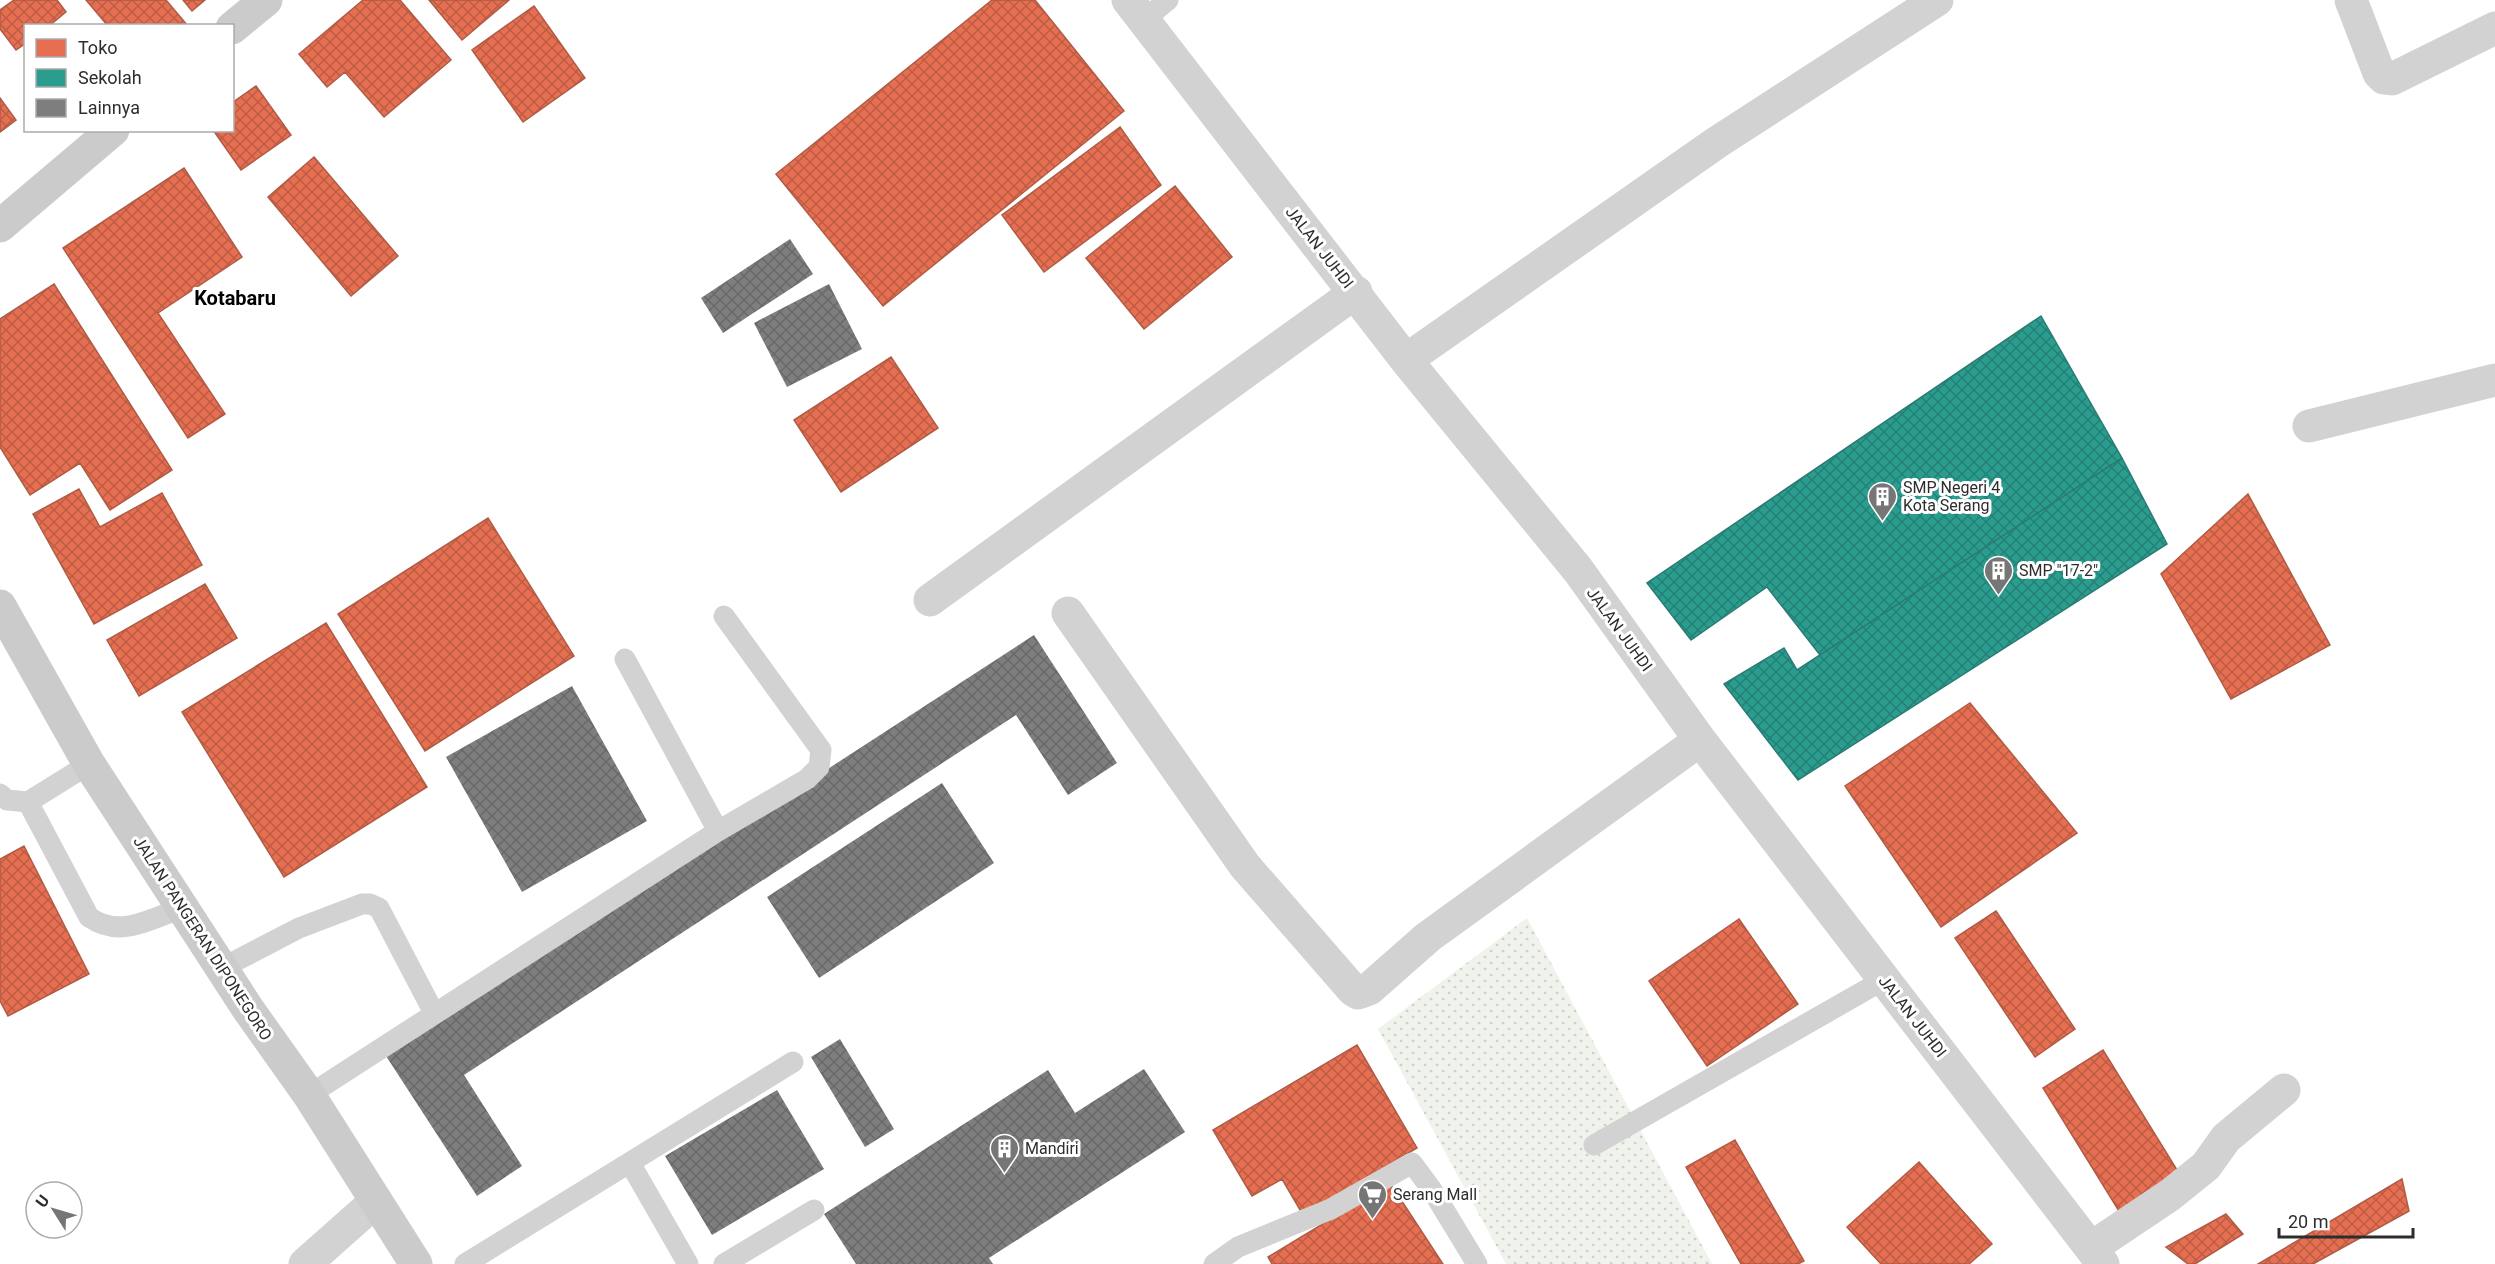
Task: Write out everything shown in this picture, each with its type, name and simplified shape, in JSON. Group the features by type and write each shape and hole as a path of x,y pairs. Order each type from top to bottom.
{"main road":[{"path":"234,26 266,0"},
{"path":"0,226 111,132"},
{"name":"JALAN PANGERAN DIPONEGORO","path":"0,606 89,764 248,1009 309,1095 416,1264"}],"street":[{"path":"1406,360 1716,143 1937,0"},
{"path":"2351,0 2379,73 2384,78 2392,79 2495,28"},
{"name":"JALAN JUHDI","path":"1146,7 1406,360 1578,570 1700,740 2097,1256"},
{"path":"930,600 1356,292"},
{"path":"2309,426 2495,380"},
{"path":"1068,614 1245,866 1358,993 1370,989 1428,937 1700,740"},
{"path":"2097,1256 2206,1166 2226,1138 2284,1090"},
{"path":"304,1264 375,1202"}],"lane":[{"path":"309,1095 718,831 807,779 819,767 821,750 724,616"},
{"path":"625,659 718,831"},
{"path":"0,794 7,800 28,802 89,764"},
{"path":"28,802 89,917 102,927 127,928 182,908"},
{"path":"222,968 299,928 362,904 370,904 379,908 434,1013"},
{"path":"1594,1145 1885,979"},
{"path":"465,1264 793,1062"},
{"path":"630,1163 688,1264"},
{"path":"1214,1264 1238,1247 1331,1209 1412,1163 1432,1190 1477,1264"},
{"path":"724,1264 814,1210"}],"shaded area":[{"path":"1527,918 1712,1264 1506,1264 1378,1029"}],"building: Toko":[{"path":"14,0 57,0 66,12 51,24 24,24 24,44 16,50 0,29 0,10"},
{"path":"86,0 166,0 186,24 106,24"},
{"path":"183,0 205,0 192,11"},
{"path":"363,0 400,0 451,60 384,117 345,72 327,87 299,54"},
{"path":"429,0 509,0 462,40"},
{"path":"992,0 1035,0 1124,111 883,306 776,174"},
{"path":"534,6 585,78 523,122 472,50"},
{"path":"256,86 291,135 241,170 214,132 234,132 234,102"},
{"path":"0,98 16,120 0,132"},
{"path":"1120,127 1161,185 1044,272 1002,215"},
{"path":"314,157 398,256 351,296 268,197"},
{"path":"184,168 242,257 158,313 225,414 188,438 63,248"},
{"path":"1175,186 1232,257 1144,329 1086,258"},
{"path":"54,284 172,470 110,510 80,463 30,495 0,447 0,319"},
{"path":"891,357 938,428 841,492 794,420"},
{"path":"79,489 100,527 162,493 202,565 94,624 33,514"},
{"path":"2248,494 2330,645 2231,699 2161,574"},
{"path":"488,518 574,656 425,751 338,614"},
{"path":"205,584 237,638 139,696 107,640"},
{"path":"326,623 427,787 284,877 182,712"},
{"path":"1970,703 2077,833 1941,927 1845,786"},
{"path":"24,846 89,974 8,1016 0,1001 0,859"},
{"path":"1996,911 2075,1029 2035,1057 1955,938"},
{"path":"1739,919 1798,1004 1707,1066 1649,981"},
{"path":"1357,1045 1417,1148 1303,1215 1282,1179 1252,1196 1213,1130"},
{"path":"2103,1050 2182,1178 2122,1216 2043,1088"},
{"path":"1735,1140 1804,1261 1798,1264 1741,1264 1686,1167"},
{"path":"1919,1162 1992,1244 1969,1264 1881,1264 1847,1227"},
{"path":"2402,1179 2409,1211 2313,1264 2258,1264"},
{"name":"Serang Mall","path":"1390,1183 1443,1264 1272,1264 1268,1257"},
{"path":"2226,1214 2243,1234 2195,1264 2188,1264 2166,1247"}],"building: Sekolah":[{"name":"SMP Negeri 4 Kota Serang","path":"2041,316 2122,458 1820,655 1767,587 1691,640 1647,583"},
{"name":"SMP \"17-2\"","path":"2122,458 2167,544 1798,780 1724,684 1784,648 1797,670"}],"building: Lainnya":[{"path":"790,239 813,274 723,333 701,298"},
{"path":"829,284 862,349 787,387 754,323"},
{"path":"1034,635 1117,763 1068,795 1016,715 464,1075 522,1166 477,1196 386,1056"},
{"path":"572,686 647,821 522,892 446,757"},
{"path":"942,783 994,863 819,978 767,897"},
{"path":"840,1039 894,1129 865,1147 811,1057"},
{"name":"Mandiri","path":"1144,1069 1185,1132 989,1258 993,1264 856,1264 824,1214 1048,1070 1075,1113"},
{"path":"777,1090 824,1169 712,1235 665,1156"}],"place":[{"name":"SMP Negeri 4 Kota Serang","path":"1882,522"},
{"name":"SMP \"17-2\"","path":"1998,596"},
{"name":"Mandiri","path":"1004,1174"},
{"name":"Serang Mall","path":"1372,1220"}],"district":[{"name":"Kotabaru","path":"235,298"}]}
